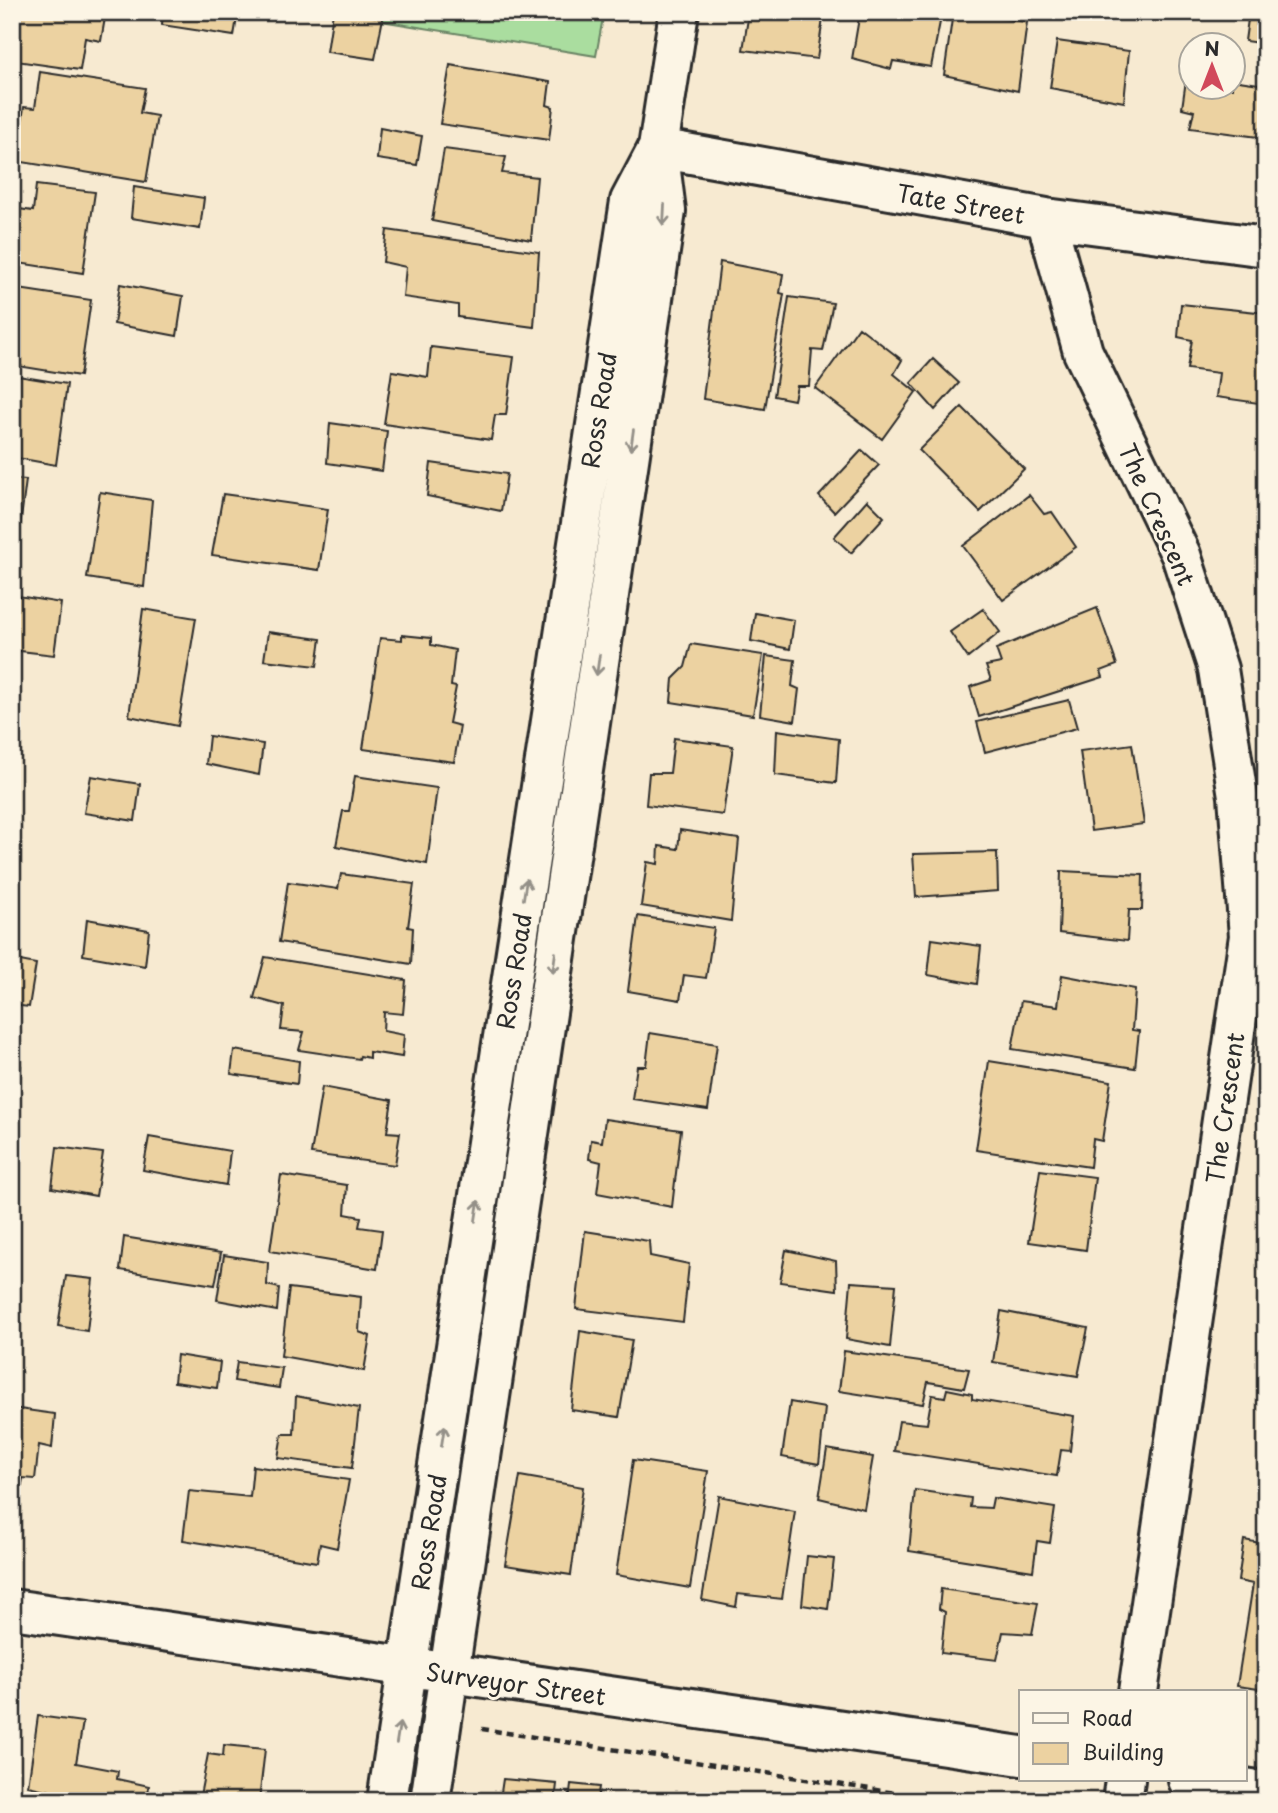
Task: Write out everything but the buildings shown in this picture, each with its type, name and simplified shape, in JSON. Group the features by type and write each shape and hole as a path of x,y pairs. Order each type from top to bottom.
{"street":[{"name":"Ross Road","path":"430,1801 666,211 658,148 679,12"},
{"name":"Ross Road","path":"387,1801 630,201 658,148"},
{"name":"Tate Street","path":"658,148 1046,218 1266,247"},
{"name":"The Crescent","path":"1046,218 1083,352 1181,555 1217,669 1238,796 1249,936 1138,1690"},
{"name":"Surveyor Street","path":"12,1609 1019,1756"},
{"path":"1122,1801 1125,1782"},
{"path":"1202,1782 1266,1791"}],"path":[{"path":"477,1728 947,1801"}],"green space":[{"path":"326,12 604,12 596,56"}]}
